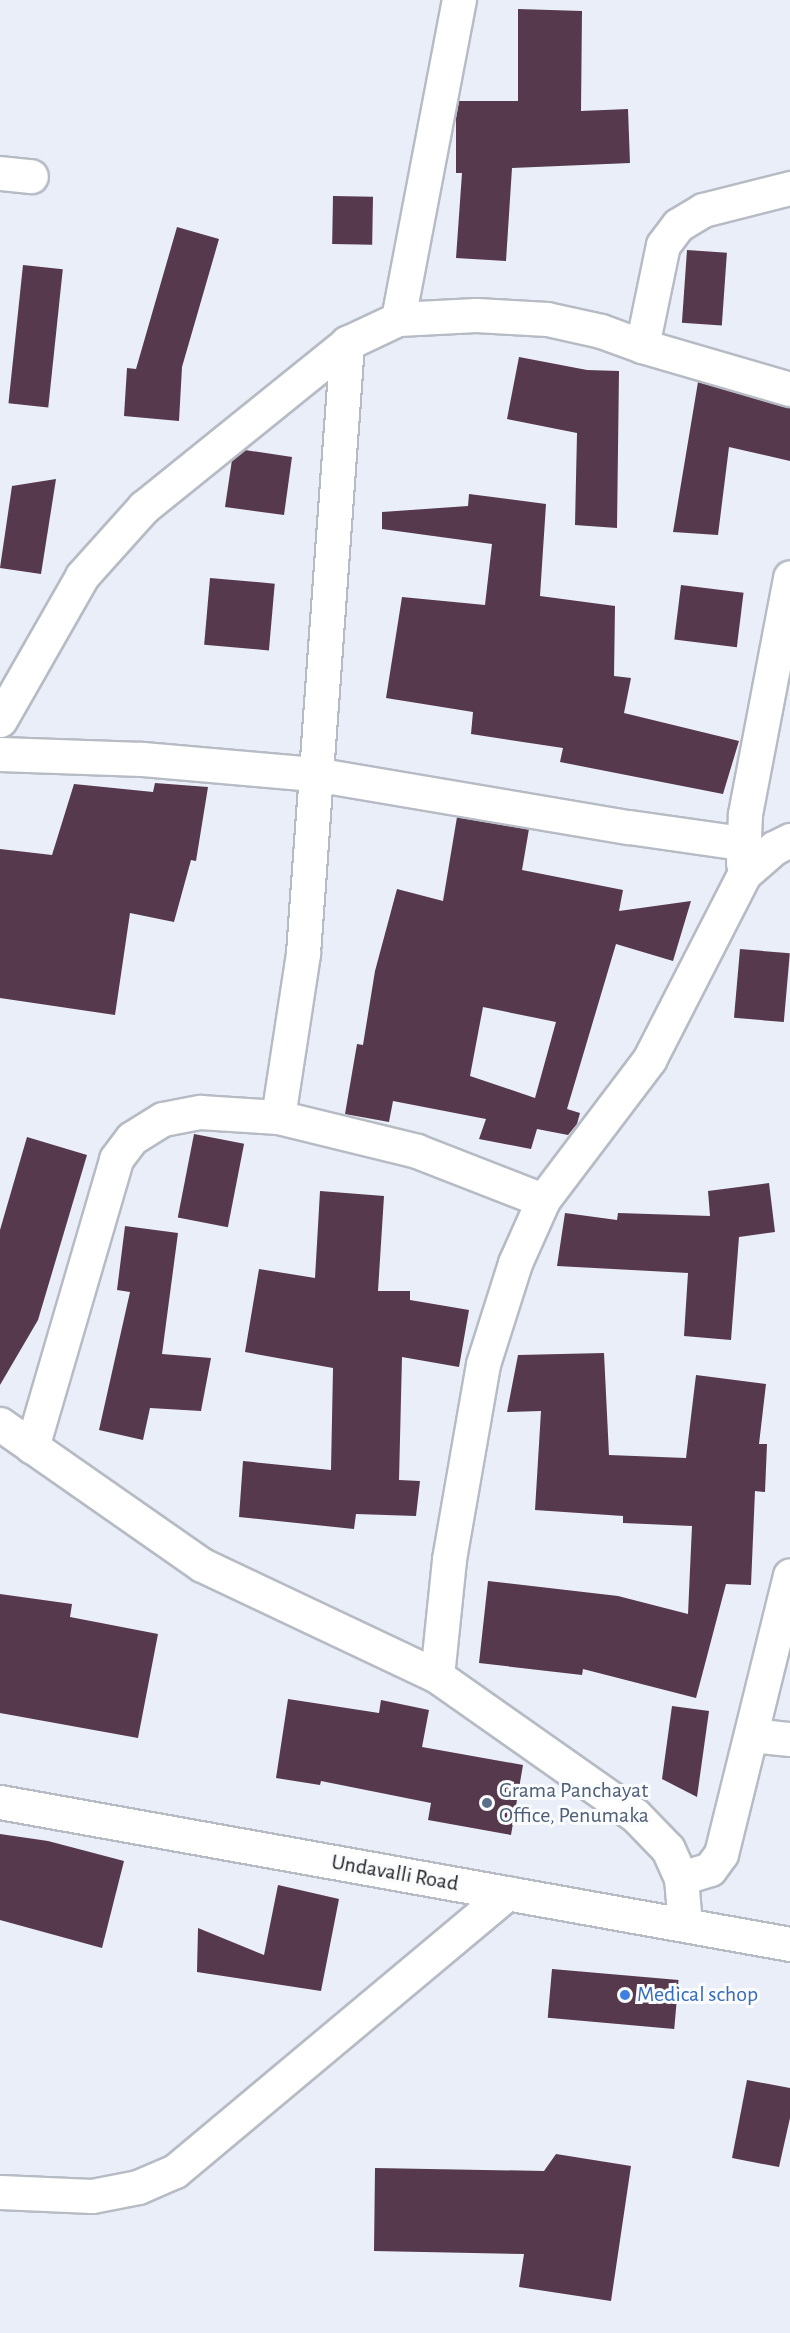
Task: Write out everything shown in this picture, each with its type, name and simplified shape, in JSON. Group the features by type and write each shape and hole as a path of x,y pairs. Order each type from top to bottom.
{"street":[{"path":"398,319 459,0"},
{"path":"642,346 663,245 678,225 703,210 790,188"},
{"path":"0,720 82,576 144,507 347,343 398,319 476,315 547,319 601,331 642,346 790,389"},
{"path":"278,1117 303,952 314,774 347,343"},
{"path":"437,1676 449,1559 483,1364 515,1263 543,1200 649,1060 743,859 745,814 790,577"},
{"path":"0,754 142,759 314,774 628,827 743,859 790,840"},
{"path":"32,1447 116,1159 132,1138 164,1119 200,1112 278,1117 417,1151 543,1200"},
{"path":"0,1424 202,1565 437,1676 635,1815 668,1849 681,1878 685,1925"},
{"path":"681,1878 710,1869 721,1854 790,1575"},
{"path":"751,1735 790,1739"},
{"name":"Undavalli Road","path":"0,1802 790,1944"},
{"path":"0,2192 92,2196 138,2187 175,2171 507,1893"}],"building":[{"path":"518,9 582,11 581,111 628,109 630,163 512,168 506,261 456,258 462,173 456,173 456,118 459,101 518,101"},
{"path":"333,196 373,197 372,245 332,244"},
{"path":"177,227 219,239 182,367 179,421 124,416 127,368 136,369"},
{"path":"687,250 727,253 722,326 682,323"},
{"path":"23,265 63,269 48,407 8,403"},
{"path":"519,357 587,370 619,371 617,528 575,525 577,433 507,419"},
{"path":"698,382 790,407 790,461 729,447 718,535 673,532"},
{"path":"245,450 292,457 284,515 225,507 232,460"},
{"path":"56,479 41,574 0,568 12,486"},
{"path":"469,494 546,504 540,596 615,606 614,676 631,678 624,713 739,741 723,794 560,762 563,748 471,734 473,712 386,698 402,597 485,605 492,544 382,529 382,512 468,506"},
{"path":"210,578 275,584 269,650 204,645"},
{"path":"681,585 744,593 737,647 674,640"},
{"path":"155,783 208,787 196,861 191,860 174,922 130,913 115,1015 0,998 0,849 52,855 74,784 153,792"},
{"path":"457,817 529,829 522,870 623,890 619,911 691,901 673,961 616,944 567,1109 580,1113 577,1124 568,1135 537,1129 531,1149 479,1139 486,1119 393,1101 389,1122 345,1114 357,1044 363,1045 375,971 397,889 443,901","holes":["483,1007 556,1022 535,1098 470,1076"]},
{"path":"740,949 790,953 784,1022 734,1018"},
{"path":"194,1134 244,1144 228,1227 178,1217"},
{"path":"27,1137 87,1155 38,1320 0,1385 0,1230"},
{"path":"769,1183 775,1232 739,1237 731,1340 684,1336 688,1273 557,1266 565,1213 617,1220 618,1213 710,1216 708,1191"},
{"path":"320,1191 384,1196 378,1291 410,1291 410,1300 469,1310 459,1367 402,1357 399,1480 420,1481 416,1516 356,1514 354,1529 239,1517 243,1461 331,1470 333,1368 245,1352 259,1269 315,1278"},
{"path":"125,1226 178,1233 162,1354 211,1358 201,1411 150,1408 143,1440 99,1430 130,1292 117,1290"},
{"path":"604,1353 609,1455 686,1458 696,1375 766,1384 759,1444 767,1444 765,1492 755,1491 751,1585 726,1584 696,1698 583,1669 582,1675 479,1663 488,1581 618,1596 688,1614 692,1526 623,1523 623,1516 535,1510 541,1411 507,1412 518,1355"},
{"path":"0,1594 72,1604 70,1617 158,1634 138,1738 0,1713"},
{"path":"288,1699 379,1713 381,1700 429,1710 422,1747 523,1765 511,1835 428,1820 431,1803 321,1781 320,1785 276,1778"},
{"path":"672,1706 709,1711 697,1797 662,1779"},
{"path":"0,1834 48,1841 124,1861 102,1948 0,1920"},
{"path":"278,1885 339,1899 321,1991 197,1972 198,1928 264,1955"},
{"path":"552,1969 679,1980 674,2029 548,2018"},
{"path":"747,2080 790,2088 790,2118 779,2167 732,2158"},
{"path":"556,2154 631,2166 611,2301 519,2287 524,2254 374,2251 375,2168 544,2171"}],"place":[{"name":"Grama Panchayat Office, Penumaka","path":"487,1803"},
{"name":"Medical schop","path":"625,1995"}]}
